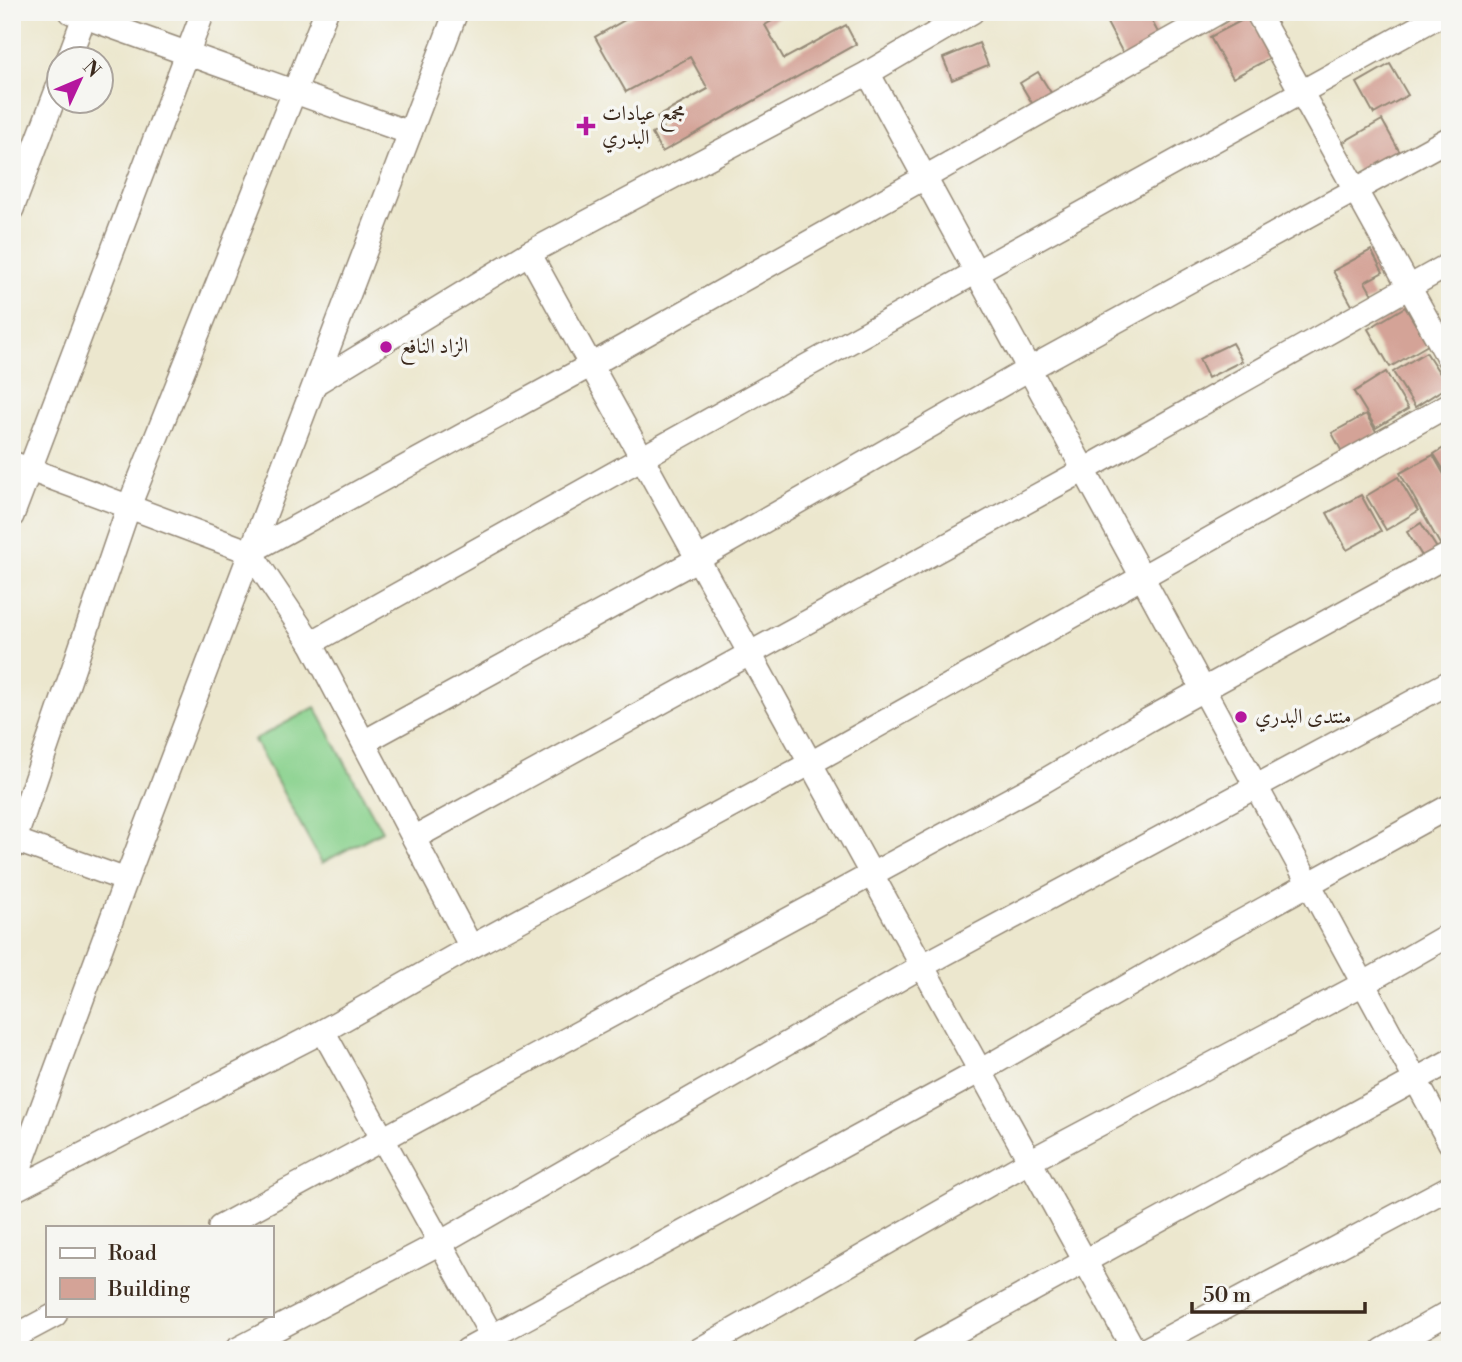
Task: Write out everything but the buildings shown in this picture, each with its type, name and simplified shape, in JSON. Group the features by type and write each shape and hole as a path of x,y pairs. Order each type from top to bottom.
{"street":[{"path":"12,516 21,466 203,12"},
{"path":"126,880 13,842 129,506 326,12"},
{"path":"12,1190 126,880 456,12"},
{"path":"316,383 529,253 868,73 972,12"},
{"path":"250,552 591,365 1219,12"},
{"path":"1257,12 1450,361"},
{"path":"312,643 1446,12"},
{"path":"72,46 80,14 410,133"},
{"path":"868,73 1450,1143"},
{"path":"12,209 47,116"},
{"path":"364,742 698,559 1030,369 1450,138"},
{"path":"529,253 1134,1350"},
{"path":"414,838 1084,470 1450,264"},
{"path":"12,1190 323,1031 1450,404"},
{"path":"21,466 250,552 312,643 471,947"},
{"path":"222,1226 1044,781 1148,720 1450,554"},
{"path":"236,1350 440,1243 922,966 1450,682"},
{"path":"467,1350 496,1343 695,1224 980,1071 1450,806"},
{"path":"698,1350 1030,1161 1363,984 1450,934"},
{"path":"323,1031 496,1343"},
{"path":"923,1350 1450,1061"},
{"path":"1145,1350 1450,1188"},
{"path":"1384,1350 1450,1312"},
{"path":"12,1338 53,1316"}],"green space":[{"path":"315,707 382,831 322,863 254,740"}],"place":[{"name":"مجمع عيادات البدري","path":"586,126"},
{"name":"الزاد النافع","path":"386,347"},
{"name":"منتدى البدري","path":"1241,717"}]}
